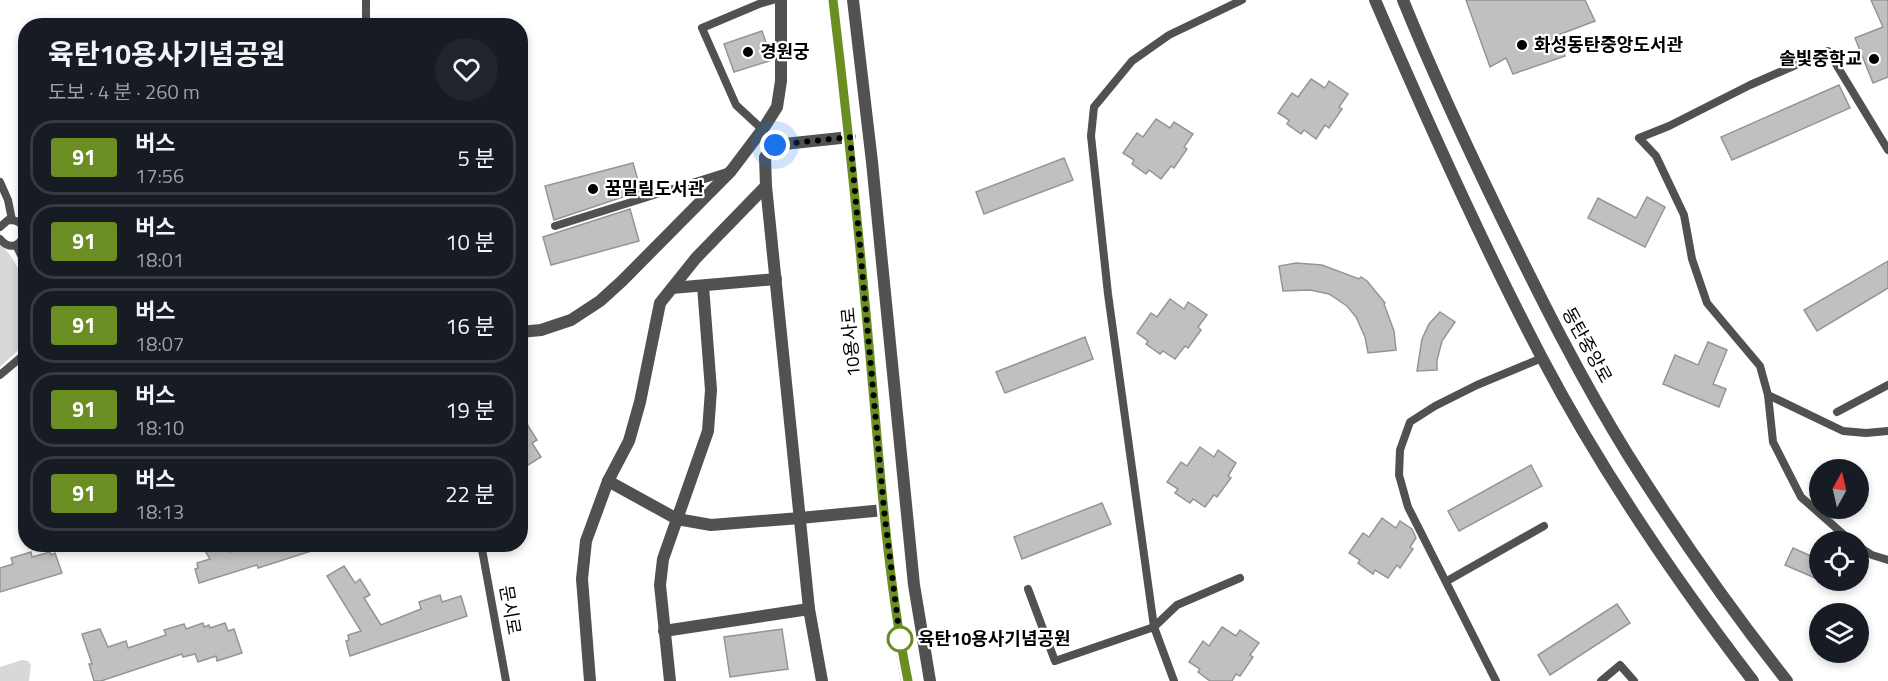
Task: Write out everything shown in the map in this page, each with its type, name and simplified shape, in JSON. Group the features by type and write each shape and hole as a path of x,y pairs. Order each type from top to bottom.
{"street":[{"path":"528,331 541,330 571,320 600,302 731,171 763,130 777,106 781,81 781,0"},
{"name":"10용사로","path":"833,0 850,137 884,510 896,610 908,681"},
{"path":"853,0 872,162 914,585 930,681"},
{"path":"1375,0 1450,168 1542,358 1613,480 1678,581 1753,681"},
{"name":"동탄중앙로","path":"1403,0 1426,57 1474,162 1543,302 1627,453 1667,516 1749,633 1787,681"},
{"path":"822,681 809,609 766,186 765,157 775,145 850,137"},
{"path":"590,681 583,597 583,561 586,541 608,481 629,441 640,402 660,303 696,258 766,186"},
{"path":"672,288 776,279"},
{"path":"670,681 660,585 663,559 708,431 711,390 703,286"},
{"path":"608,481 677,519 711,525 884,510"},
{"path":"664,631 809,609"}],"lane":[{"path":"366,0 366,18"},
{"path":"763,130 736,105 702,28 773,0"},
{"path":"1174,681 1154,627 1103,249 1091,136 1094,107 1132,61 1169,36 1242,0"},
{"path":"1840,531 1801,497 1773,442 1768,395 1760,366 1707,303 1692,259 1684,215 1656,156 1639,138 1828,51 1888,150"},
{"path":"555,226 731,171"},
{"path":"0,182 8,200 12,220"},
{"path":"0,227 4,222 12,220 18,222"},
{"path":"0,239 8,245 16,245 18,249"},
{"path":"1496,681 1408,507 1399,475 1400,450 1410,422 1435,406 1477,385 1542,358"},
{"path":"0,375 18,360"},
{"path":"1837,412 1888,386"},
{"path":"1768,395 1843,431 1866,433 1888,431"},
{"path":"1447,581 1544,526"},
{"name":"문시로","path":"482,552 506,681"},
{"path":"1869,553 1888,560"},
{"path":"1028,589 1055,661 1154,627 1177,605 1240,578"},
{"path":"1601,681 1620,665 1634,681"}],"shaded area":[{"path":"0,243 18,269 18,350 0,367"},
{"path":"22,660 28,661 31,665 29,681 0,681 0,667"}],"building":[{"name":"화성동탄중앙도서관","path":"1466,0 1585,0 1595,21 1558,35 1565,56 1513,74 1506,58 1490,67"},
{"path":"1871,0 1888,0 1888,77 1873,83 1855,38 1883,27"},
{"name":"경원궁","path":"762,31 772,60 734,72 724,44"},
{"path":"1311,79 1325,88 1329,81 1348,94 1339,107 1342,109 1329,128 1325,125 1316,139 1304,130 1301,134 1287,124 1289,120 1278,113 1292,93 1298,97"},
{"path":"1839,85 1850,108 1732,160 1721,137"},
{"path":"1156,119 1170,128 1174,122 1193,134 1184,147 1187,149 1174,168 1171,166 1161,179 1149,170 1146,174 1132,164 1134,160 1123,153 1137,133 1143,137"},
{"path":"1064,158 1073,180 984,214 976,192"},
{"name":"꿈밀림도서관","path":"633,163 641,191 554,220 545,186"},
{"path":"1647,197 1665,207 1645,247 1588,218 1598,198 1636,218"},
{"path":"630,209 639,241 551,265 543,237"},
{"path":"1888,261 1888,288 1817,331 1804,310"},
{"path":"1296,263 1322,265 1367,281 1385,303 1394,331 1396,350 1368,353 1365,337 1356,317 1347,306 1329,294 1310,290 1283,291 1279,266"},
{"path":"1170,299 1184,309 1188,302 1207,315 1198,327 1201,330 1188,348 1185,346 1175,359 1163,351 1160,354 1146,344 1148,341 1137,333 1151,313 1157,317"},
{"path":"1440,312 1455,322 1442,341 1437,370 1417,371 1422,339 1429,324"},
{"path":"1085,337 1093,359 1005,393 996,372"},
{"path":"1708,342 1727,350 1713,384 1726,389 1719,407 1663,384 1675,355 1698,365"},
{"path":"528,426 537,440 532,443 541,457 528,465"},
{"path":"1200,447 1214,457 1218,450 1236,463 1228,476 1231,478 1217,497 1214,495 1205,507 1193,499 1190,503 1175,493 1178,489 1167,482 1181,462 1187,466"},
{"path":"1531,465 1542,486 1459,531 1448,511"},
{"path":"1102,503 1111,524 1022,559 1014,537"},
{"path":"1382,518 1396,528 1400,521 1412,529 1416,538 1410,547 1413,549 1400,568 1397,565 1388,578 1375,570 1373,574 1358,563 1360,560 1349,553 1363,533 1369,537"},
{"path":"1793,548 1809,555 1809,575 1785,565"},
{"path":"31,552 32,557 50,552 51,555 55,553 62,573 0,592 0,568 13,564 11,558"},
{"path":"206,552 308,552 199,583 195,569 198,568 197,563 210,559"},
{"path":"344,566 355,583 360,579 370,595 364,598 381,625 421,609 419,602 440,595 442,602 461,596 467,616 350,656 346,641 349,640 348,635 361,631 327,576"},
{"path":"1617,604 1630,623 1550,675 1538,655"},
{"path":"203,623 204,627 209,625 210,628 225,623 228,631 234,629 242,653 217,661 216,656 198,662 195,654 183,657 182,654 101,681 94,681 89,664 92,664 82,634 100,629 108,647 126,641 128,648 166,635 164,630 184,624 186,629"},
{"path":"1222,627 1236,636 1240,630 1259,643 1250,655 1253,657 1240,676 1236,674 1232,681 1210,681 1198,672 1200,669 1189,662 1203,641 1209,646"},
{"path":"782,629 788,669 730,677 724,637"}],"bus line":[{"name":"91","path":"833,0 850,137 884,510 901,648 908,681"}],"place":[{"name":"화성동탄중앙도서관","path":"1522,45"},
{"name":"경원궁","path":"748,52"},
{"name":"솔빛중학교","path":"1874,59"},
{"name":"꿈밀림도서관","path":"593,189"},
{"name":"육탄10용사기념공원","path":"900,639"}],"route":[{"path":"775,145 850,137 884,510 900,639"}]}
